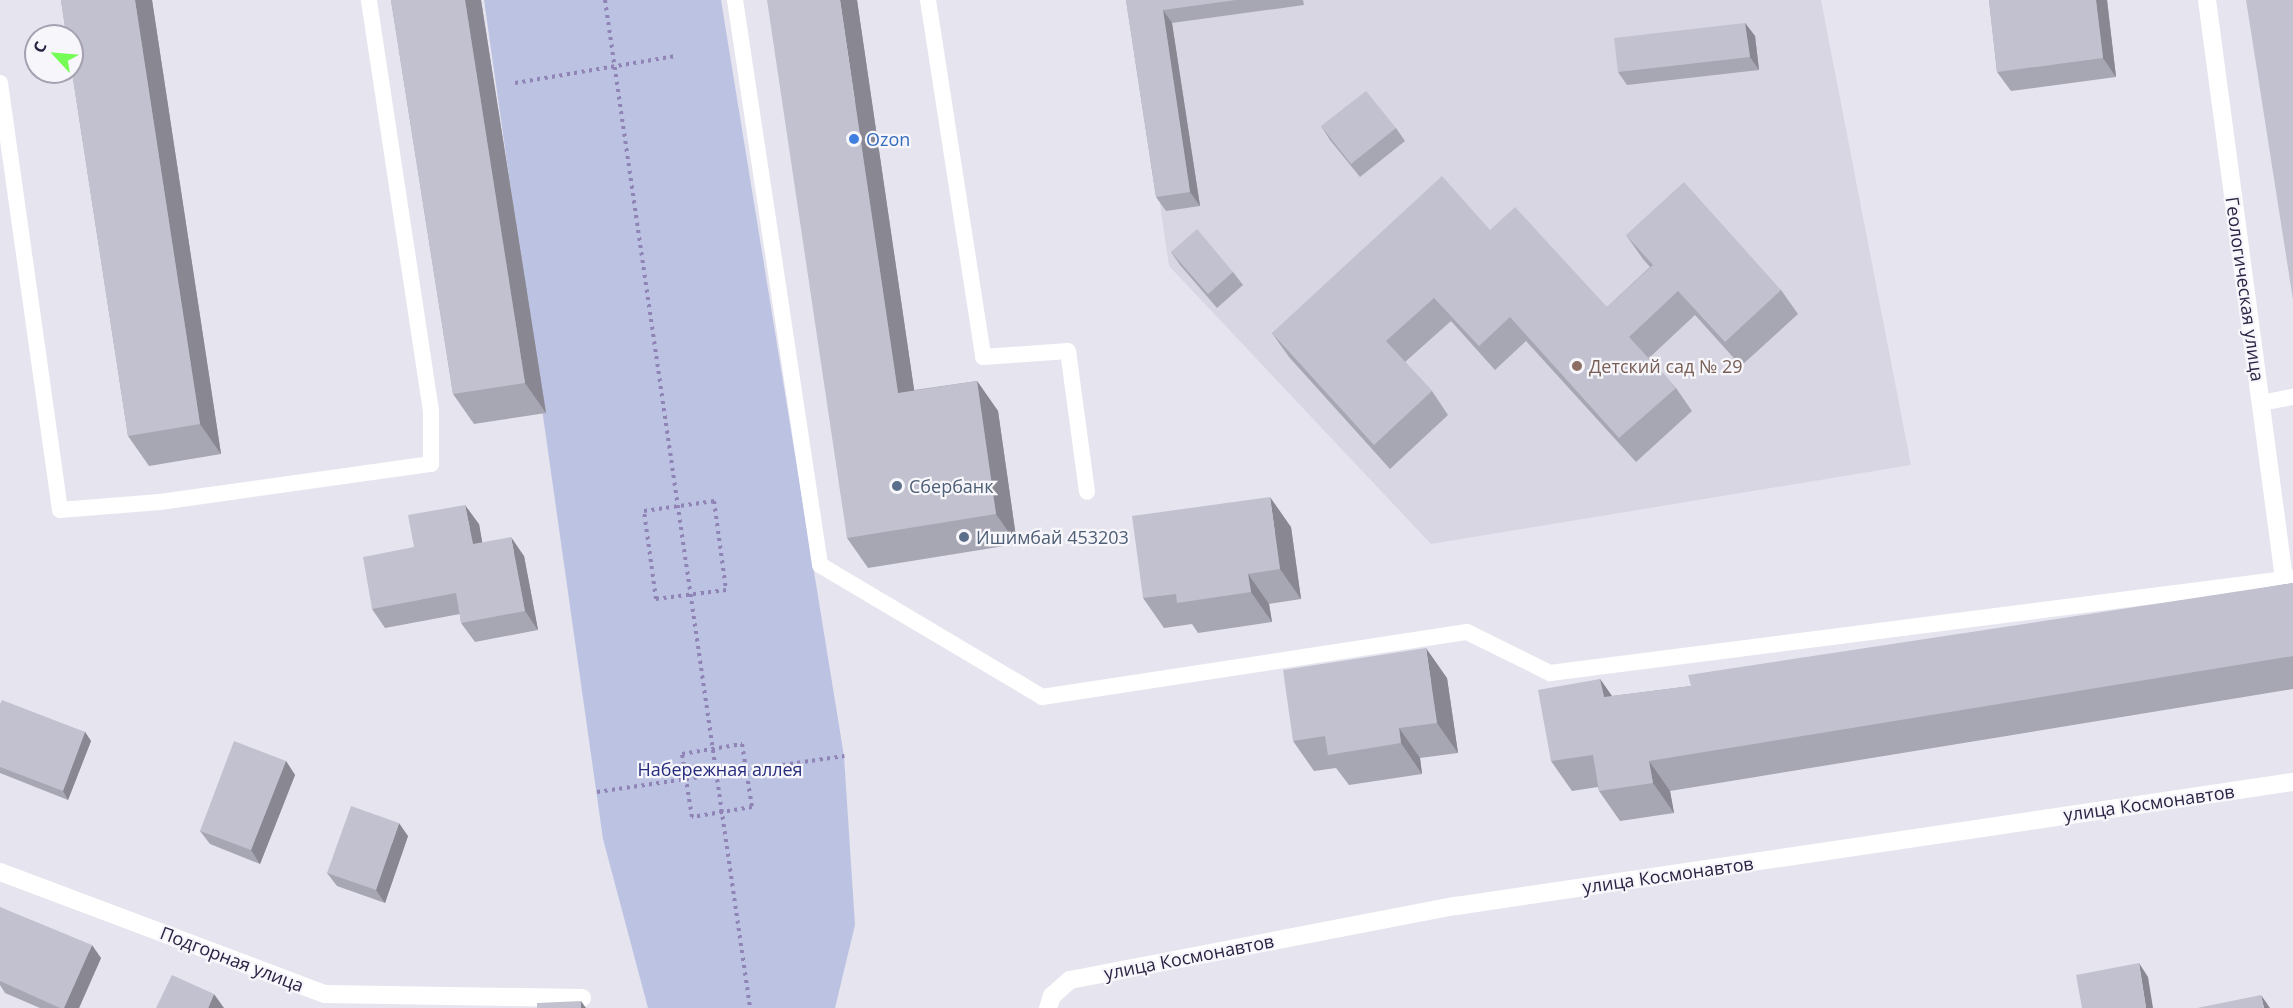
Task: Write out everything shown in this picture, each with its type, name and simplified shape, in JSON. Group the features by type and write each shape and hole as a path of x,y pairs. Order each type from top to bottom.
{"street":[{"name":"Геологическая улица","path":"2206,0 2261,403 2288,578"},
{"name":"улица Космонавтов","path":"1050,1002 1070,980 1456,906 2293,782"},
{"name":"Подгорная улица","path":"0,872 325,994 582,998"}],"lane":[{"path":"0,83 60,510 160,502 431,464 431,411 369,0"},
{"path":"735,0 820,564 1042,697 1467,632 1550,673 2288,578"},
{"path":"928,0 983,357 1068,351 1087,492"},
{"path":"2261,403 2293,397"}],"path":[{"path":"605,0 750,1008"},
{"path":"515,83 676,56"},
{"path":"714,501 726,590 690,595 656,599 644,511 714,501"},
{"path":"742,744 752,807 692,817 682,754 712,749 742,744"},
{"path":"597,792 844,756"}],"shaded area":[{"name":"Детский сад № 29","path":"1130,0 1821,0 1911,465 1431,544 1169,266"}],"green space":[{"name":"Набережная аллея","path":"484,0 721,0 844,756 855,925 835,1008 648,1008 603,839"}],"building":[{"path":"61,0 135,0 200,424 128,436 74,84 84,84 84,24 64,24"},
{"path":"391,0 465,0 525,383 453,394"},
{"path":"767,0 840,0 898,393 977,381 996,514 847,538"},
{"path":"1126,0 1236,0 1163,10 1190,192 1156,197"},
{"path":"1989,0 2096,0 2103,58 1997,72"},
{"path":"2246,0 2293,0 2293,300"},
{"path":"1745,23 1750,57 1618,72 1614,38"},
{"path":"1366,91 1396,128 1351,164 1321,126"},
{"path":"1442,176 1490,230 1515,207 1607,307 1653,265 1626,235 1684,182 1781,290 1725,342 1678,291 1629,337 1676,388 1619,438 1510,317 1479,346 1434,298 1386,341 1432,391 1374,445 1272,333"},
{"path":"1197,229 1233,272 1208,294 1171,252"},
{"path":"1270,497 1280,569 1248,574 1251,592 1177,603 1176,594 1143,598 1132,516"},
{"path":"465,505 473,544 511,537 525,611 461,623 456,593 372,609 363,557 414,547 408,515"},
{"path":"2293,583 2293,656 1649,761 1653,783 1599,791 1593,755 1551,761 1538,690 1600,679 1604,697 1691,686 1688,675"},
{"path":"1426,648 1437,723 1399,728 1401,743 1328,755 1325,736 1293,741 1283,670"},
{"path":"2,700 85,732 63,791 0,767 0,704"},
{"path":"234,741 286,761 251,850 200,831"},
{"path":"351,806 399,823 376,890 327,873"},
{"path":"0,907 92,945 64,1008 0,981"},
{"path":"2139,963 2146,1008 2082,1008 2076,975"},
{"path":"172,975 214,994 208,1008 156,1008"},
{"path":"2261,995 2264,1008 2197,1008"},
{"path":"581,1001 581,1008 537,1008 537,1003"}],"place":[{"name":"Ozon","path":"854,139"},
{"name":"Детский сад № 29","path":"1577,366"},
{"name":"Сбербанк","path":"897,486"},
{"name":"Ишимбай 453203","path":"964,537"}]}
